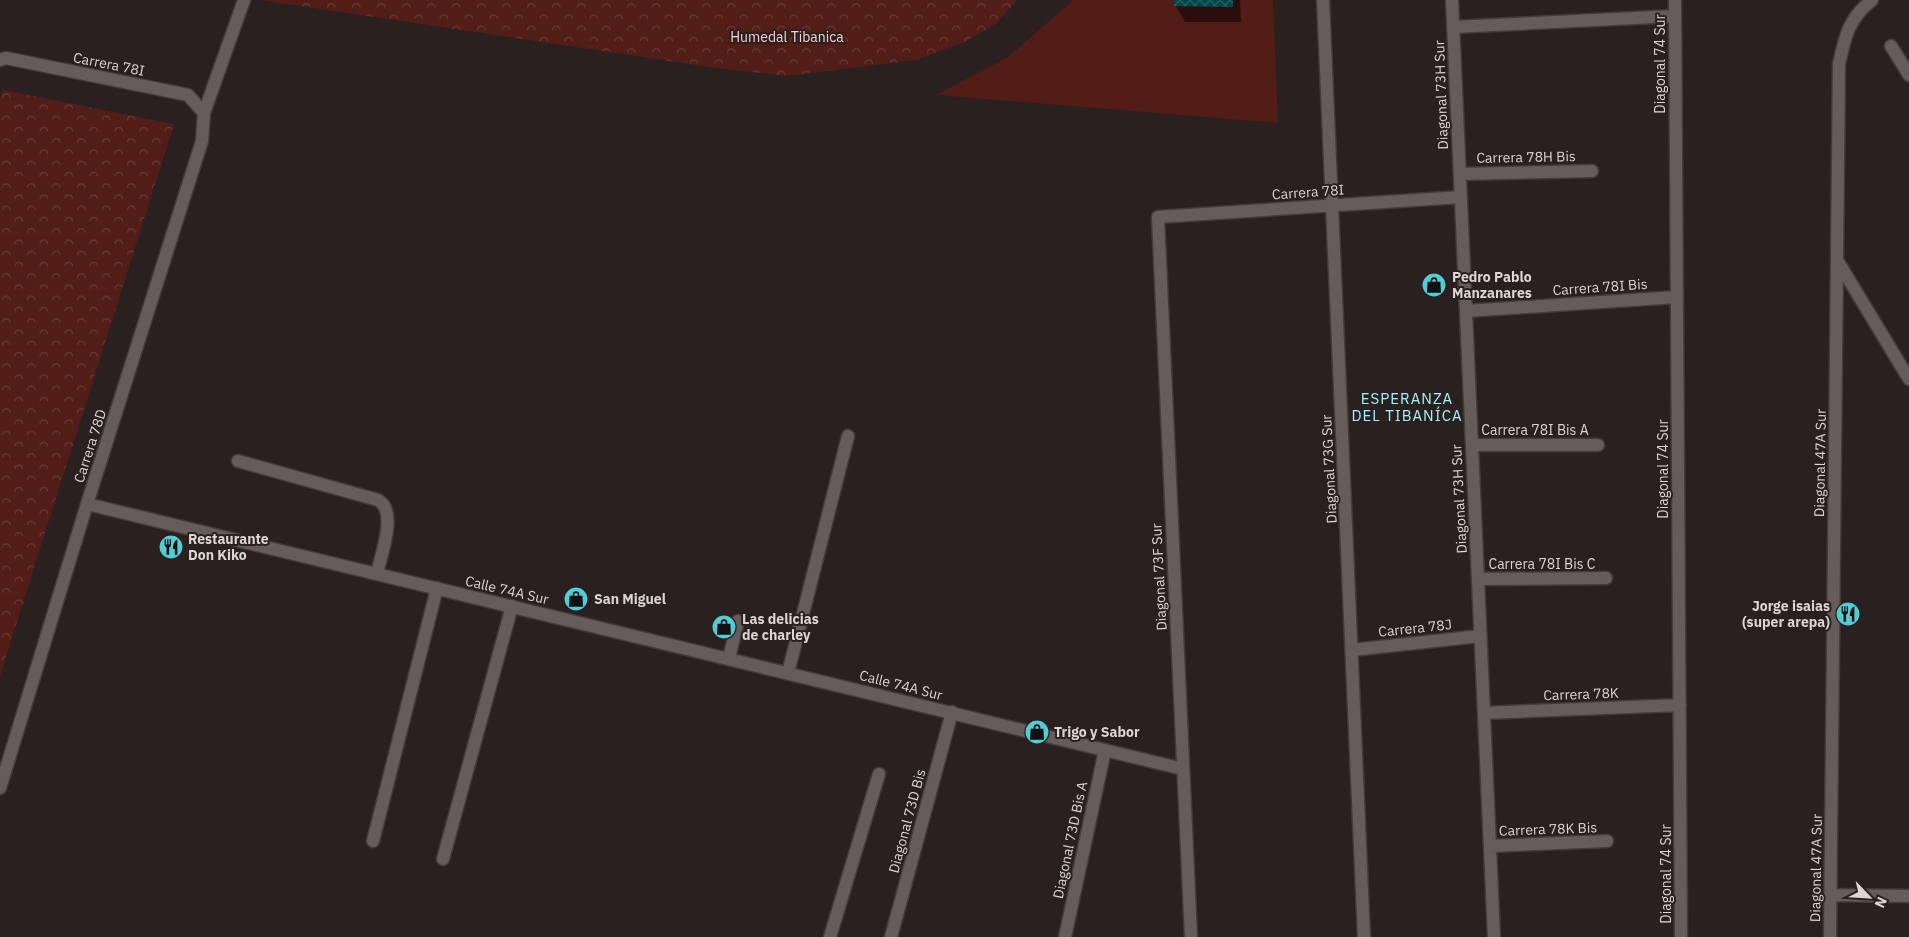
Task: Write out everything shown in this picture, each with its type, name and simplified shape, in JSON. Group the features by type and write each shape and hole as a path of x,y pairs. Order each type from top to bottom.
{"street":[{"name":"Carrera 78D","path":"0,788 87,504 202,141 204,113 244,0"},
{"name":"Diagonal 73G Sur","path":"1323,0 1364,937"},
{"name":"Diagonal 73H Sur","path":"1452,0 1494,937"},
{"name":"Diagonal 74 Sur","path":"1675,0 1682,937"},
{"name":"Diagonal 47A Sur","path":"1830,937 1839,64 1849,26 1861,8 1872,0"},
{"path":"1453,27 1675,16"},
{"path":"1891,46 1909,76"},
{"name":"Carrera 78I","path":"0,60 6,58 188,95 204,113"},
{"name":"Carrera 78H Bis","path":"1460,174 1592,171"},
{"name":"Carrera 78I","path":"1158,217 1461,197"},
{"name":"Diagonal 73F Sur","path":"1158,217 1191,937"},
{"path":"1838,260 1909,379"},
{"name":"Carrera 78I Bis","path":"1466,311 1677,296"},
{"path":"788,673 848,436"},
{"name":"Carrera 78I Bis A","path":"1472,445 1598,444"},
{"path":"238,461 384,503 388,510 387,531 377,573"},
{"name":"Calle 74A Sur","path":"87,504 1183,769"},
{"name":"Carrera 78I Bis C","path":"1478,579 1606,578"},
{"path":"373,840 436,588"},
{"path":"443,859 512,606"},
{"path":"729,658 738,621"},
{"name":"Carrera 78J","path":"1352,650 1480,636"},
{"name":"Carrera 78K","path":"1484,713 1680,705"},
{"name":"Diagonal 73D Bis","path":"890,937 952,712"},
{"name":"Diagonal 73D Bis A","path":"1065,937 1105,750"},
{"path":"830,937 879,774"},
{"name":"Carrera 78K Bis","path":"1490,846 1607,841"},
{"path":"1830,895 1909,896"}],"green space":[{"name":"Humedal Tibanica","path":"260,0 1017,0 997,23 967,41 917,60 787,76 716,68"},
{"path":"1073,0 1273,0 1278,123 936,95 1008,57"},
{"path":"3,90 174,124 0,676 0,98"}],"building":[{"path":"1174,0 1233,0 1233,7 1174,6"}],"place":[{"name":"Pedro Pablo Manzanares","path":"1434,285"},
{"name":"Restaurante Don Kiko","path":"171,547"},
{"name":"San Miguel","path":"576,599"},
{"name":"Jorge isaias (super arepa)","path":"1848,614"},
{"name":"Las delicias de charley","path":"724,627"},
{"name":"Trigo y Sabor","path":"1037,732"}],"district":[{"name":"ESPERANZA DEL TIBANÍCA","path":"1407,406"}]}
